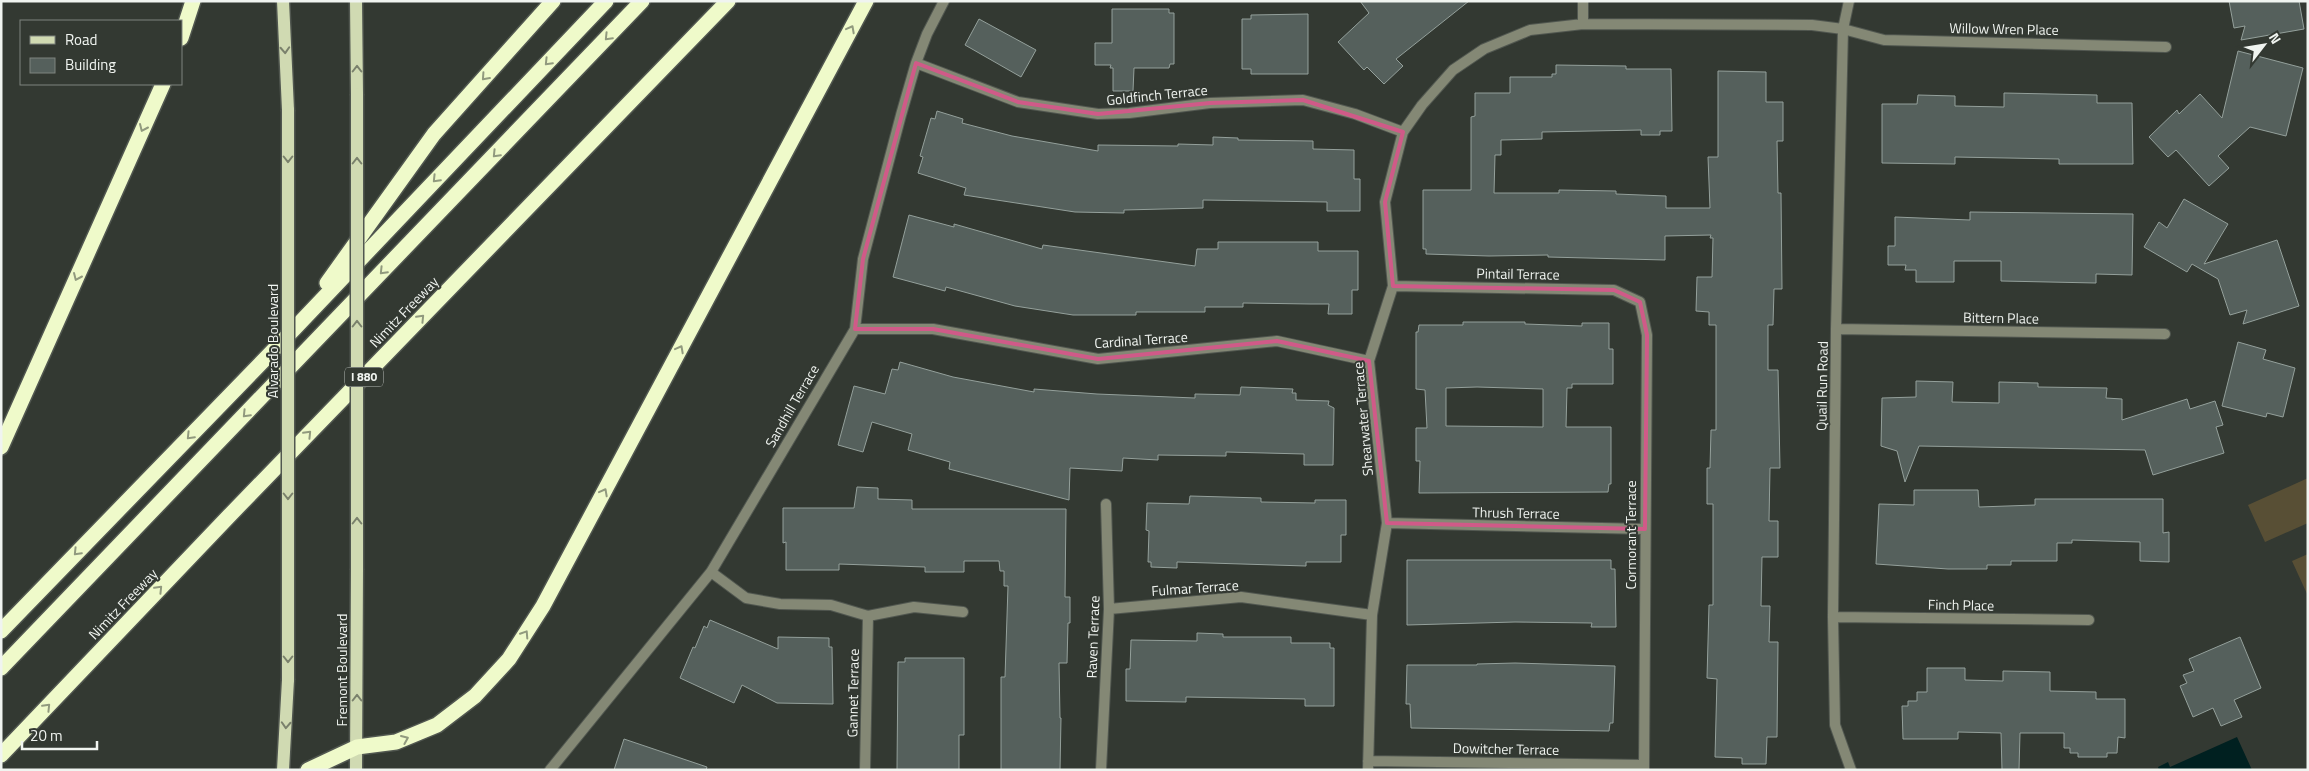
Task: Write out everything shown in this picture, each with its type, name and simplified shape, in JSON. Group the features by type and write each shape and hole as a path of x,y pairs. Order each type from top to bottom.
{"highway":[{"path":"182,35 193,1"},
{"path":"294,329 434,134 553,1"},
{"path":"1,631 294,329 606,1"},
{"path":"1,668 642,1"},
{"name":"Nimitz Freeway","path":"1,755 229,516 728,1"},
{"path":"308,770 357,747 396,742 437,725 475,696 510,659 543,606 866,1"},
{"path":"1,447 163,85"}],"main road":[{"name":"Alvarado Boulevard","path":"283,1 288,110 288,680 284,770"},
{"name":"Fremont Boulevard","path":"356,1 356,770"}],"street":[{"name":"Sandhill Terrace","path":"550,770 711,572 855,329 863,259 916,63 944,1"},
{"path":"1583,1 1583,24"},
{"name":"Quail Run Road","path":"1849,1 1843,29 1836,329 1833,617 1835,725 1851,770"},
{"name":"Shearwater Terrace","path":"1368,765 1372,616 1387,523 1369,362 1394,286 1385,202 1403,132 1422,105 1453,70 1484,49 1530,30 1583,24 1812,25 1843,29"},
{"name":"Willow Wren Place","path":"1843,29 1884,40 2166,47"},
{"name":"Goldfinch Terrace","path":"916,63 1018,102 1098,114 1129,113 1210,103 1303,100 1355,114 1403,132"},
{"name":"Pintail Terrace","path":"1394,286 1614,290 1640,302"},
{"name":"Cormorant Terrace","path":"1640,302 1647,336 1644,768"},
{"name":"Cardinal Terrace","path":"855,329 933,329 1098,359 1277,341 1369,362"},
{"name":"Bittern Place","path":"1836,329 2165,334"},
{"name":"Raven Terrace","path":"1101,770 1108,609 1106,504"},
{"name":"Thrush Terrace","path":"1387,523 1645,529"},
{"path":"711,572 746,598 780,604 831,605 868,616 914,607 963,612"},
{"name":"Fulmar Terrace","path":"1108,609 1241,598 1372,616"},
{"name":"Gannet Terrace","path":"865,770 868,616"},
{"name":"Finch Place","path":"1833,617 2089,620"},
{"name":"Dowitcher Terrace","path":"1368,765 1644,768"}],"highlighted area":[{"path":"916,63 1018,102 1098,114 1210,103 1303,100 1403,132 1385,202 1393,286 1614,290 1640,302 1647,335 1645,529 1387,523 1369,361 1277,341 1098,359 933,329 855,329 863,259"}],"shaded area":[{"path":"2308,478 2308,523 2265,542 2248,505"},
{"path":"2308,554 2308,596 2292,561"}],"water":[{"path":"2237,737 2252,770 2159,770 2158,767 2168,762 2170,767"}],"building":[{"path":"1360,1 1469,1 1396,59 1403,66 1384,84 1367,67 1364,70 1338,42 1369,13"},
{"path":"2229,1 2299,1 2304,29 2241,40 2245,26 2234,28"},
{"path":"1112,9 1169,9 1169,13 1174,13 1174,64 1170,64 1169,68 1134,68 1133,91 1113,91 1113,68 1110,68 1111,65 1095,65 1095,43 1112,43"},
{"path":"1308,14 1308,74 1251,74 1251,69 1242,69 1242,19 1251,19 1251,15"},
{"path":"979,19 1036,50 1021,77 965,45"},
{"path":"2238,51 2303,68 2286,136 2250,127 2218,156 2229,168 2209,186 2176,150 2168,157 2149,137 2177,110 2179,114 2200,94 2222,118"},
{"path":"1556,65 1626,66 1626,69 1671,69 1672,131 1660,131 1660,135 1641,135 1641,130 1542,132 1542,139 1501,140 1501,155 1495,155 1494,193 1559,193 1559,190 1616,191 1616,194 1666,196 1666,208 1710,208 1708,157 1718,157 1718,71 1766,72 1766,102 1783,102 1783,141 1777,141 1778,193 1781,193 1782,289 1774,289 1773,325 1768,325 1768,370 1778,370 1780,468 1770,468 1769,521 1778,521 1778,557 1762,557 1761,606 1770,606 1769,642 1778,642 1777,737 1767,737 1766,764 1742,764 1742,758 1715,757 1717,679 1707,678 1709,605 1713,605 1713,504 1707,504 1707,468 1710,468 1711,430 1716,430 1716,325 1709,325 1709,312 1696,311 1697,277 1712,277 1713,238 1710,238 1711,235 1665,236 1665,260 1548,257 1548,255 1426,254 1426,249 1423,249 1423,190 1471,190 1471,117 1475,116 1475,93 1510,93 1510,77 1552,77 1552,74 1556,74"},
{"path":"2004,93 2097,95 2097,103 2132,103 2133,164 2059,164 2059,159 1955,157 1955,164 1882,163 1882,104 1917,104 1918,95 1955,96 1955,106 2004,107"},
{"path":"937,111 963,119 962,123 1012,136 1098,151 1098,145 1213,145 1213,137 1238,138 1238,140 1313,141 1313,149 1354,150 1354,179 1360,179 1360,211 1327,211 1327,202 1203,200 1203,208 1124,210 1124,213 1075,212 964,195 966,188 918,173 923,157 920,156 931,118 935,119"},
{"path":"2184,199 2228,224 2204,264 2277,240 2299,306 2243,324 2247,310 2230,315 2218,279 2192,264 2187,272 2144,247 2159,222 2167,228"},
{"path":"1970,212 2133,214 2132,275 2096,274 2096,283 2001,281 2001,261 1954,261 1954,282 1916,282 1916,270 1905,270 1906,265 1888,265 1888,246 1895,246 1895,217 1970,220"},
{"path":"909,215 954,227 954,224 1042,249 1043,245 1195,266 1197,249 1218,249 1218,242 1318,242 1318,251 1358,251 1358,290 1352,290 1352,314 1328,314 1329,304 1243,303 1243,307 1205,307 1205,312 1136,312 1136,315 1073,315 1015,306 946,287 945,291 893,277"},
{"path":"1463,322 1525,322 1525,324 1582,326 1582,323 1609,323 1609,349 1613,349 1613,384 1572,384 1572,388 1567,388 1566,427 1611,427 1611,484 1609,484 1608,492 1419,493 1420,461 1416,461 1416,428 1427,428 1425,390 1416,389 1416,332 1418,332 1419,325 1463,325","holes":["1446,388 1543,389 1543,427 1446,426"]},
{"path":"2238,342 2266,350 2263,359 2295,368 2283,417 2267,413 2266,417 2222,406"},
{"path":"900,362 953,377 1034,392 1034,389 1195,398 1195,394 1240,395 1241,387 1293,389 1292,393 1296,393 1296,400 1329,401 1328,405 1334,408 1333,465 1304,465 1304,454 1226,452 1226,456 1158,455 1158,460 1123,458 1122,471 1070,468 1069,500 949,469 950,462 908,450 912,434 872,422 863,452 838,445 854,386 885,394 892,369 898,370"},
{"path":"1916,381 1953,382 1952,402 1999,403 1999,382 2038,383 2038,387 2107,388 2106,398 2122,399 2122,420 2187,399 2190,409 2215,401 2223,425 2216,427 2224,453 2153,475 2145,450 1919,446 1905,482 1897,451 1881,446 1882,398 1916,397"},
{"path":"857,487 878,488 878,499 912,500 912,509 1066,509 1065,597 1070,597 1070,623 1068,623 1067,663 1059,663 1060,770 1001,770 1001,677 1005,677 1008,586 1004,586 1004,571 1000,571 999,561 964,561 964,572 925,572 925,567 839,564 839,570 786,570 786,542 783,543 783,508 854,508"},
{"path":"1914,490 1978,490 1979,507 2035,505 2035,499 2163,499 2163,533 2169,532 2169,562 2140,561 2140,542 2072,540 2072,543 2057,543 2057,561 2011,561 2011,565 1987,565 1987,569 1948,569 1876,564 1879,504 1914,505"},
{"path":"1190,496 1261,498 1261,502 1315,503 1315,500 1346,500 1346,535 1341,535 1341,562 1306,562 1306,566 1177,562 1177,568 1151,567 1151,562 1148,562 1149,531 1146,530 1147,503 1189,504"},
{"path":"1407,560 1611,560 1611,569 1615,569 1616,627 1591,627 1592,623 1515,622 1407,625"},
{"path":"710,620 778,649 778,637 829,638 829,647 832,647 833,704 777,703 742,685 734,703 680,678 693,647 695,648 704,626 707,628"},
{"path":"1197,633 1223,634 1223,637 1291,637 1291,643 1330,643 1330,648 1334,648 1334,706 1305,706 1305,699 1186,697 1186,702 1126,701 1126,669 1130,669 1131,640 1197,641"},
{"path":"2240,637 2261,688 2234,700 2242,717 2221,726 2213,708 2193,717 2180,686 2187,683 2183,675 2194,671 2189,659"},
{"path":"905,658 964,658 964,735 959,735 959,770 897,770 898,662 905,662"},
{"path":"1515,663 1615,666 1613,723 1610,723 1609,731 1411,728 1410,704 1406,704 1407,665"},
{"path":"1927,668 1965,668 1965,680 2003,681 2003,671 2050,672 2050,691 2096,692 2096,699 2125,699 2125,738 2118,737 2117,753 2107,753 2107,757 2078,757 2078,753 2070,753 2070,748 2064,748 2064,733 2020,733 2019,770 2002,770 2001,733 1958,732 1958,739 1903,739 1902,706 1908,706 1908,701 1917,701 1917,692 1927,692"},
{"path":"624,739 707,767 706,770 614,770"}]}
